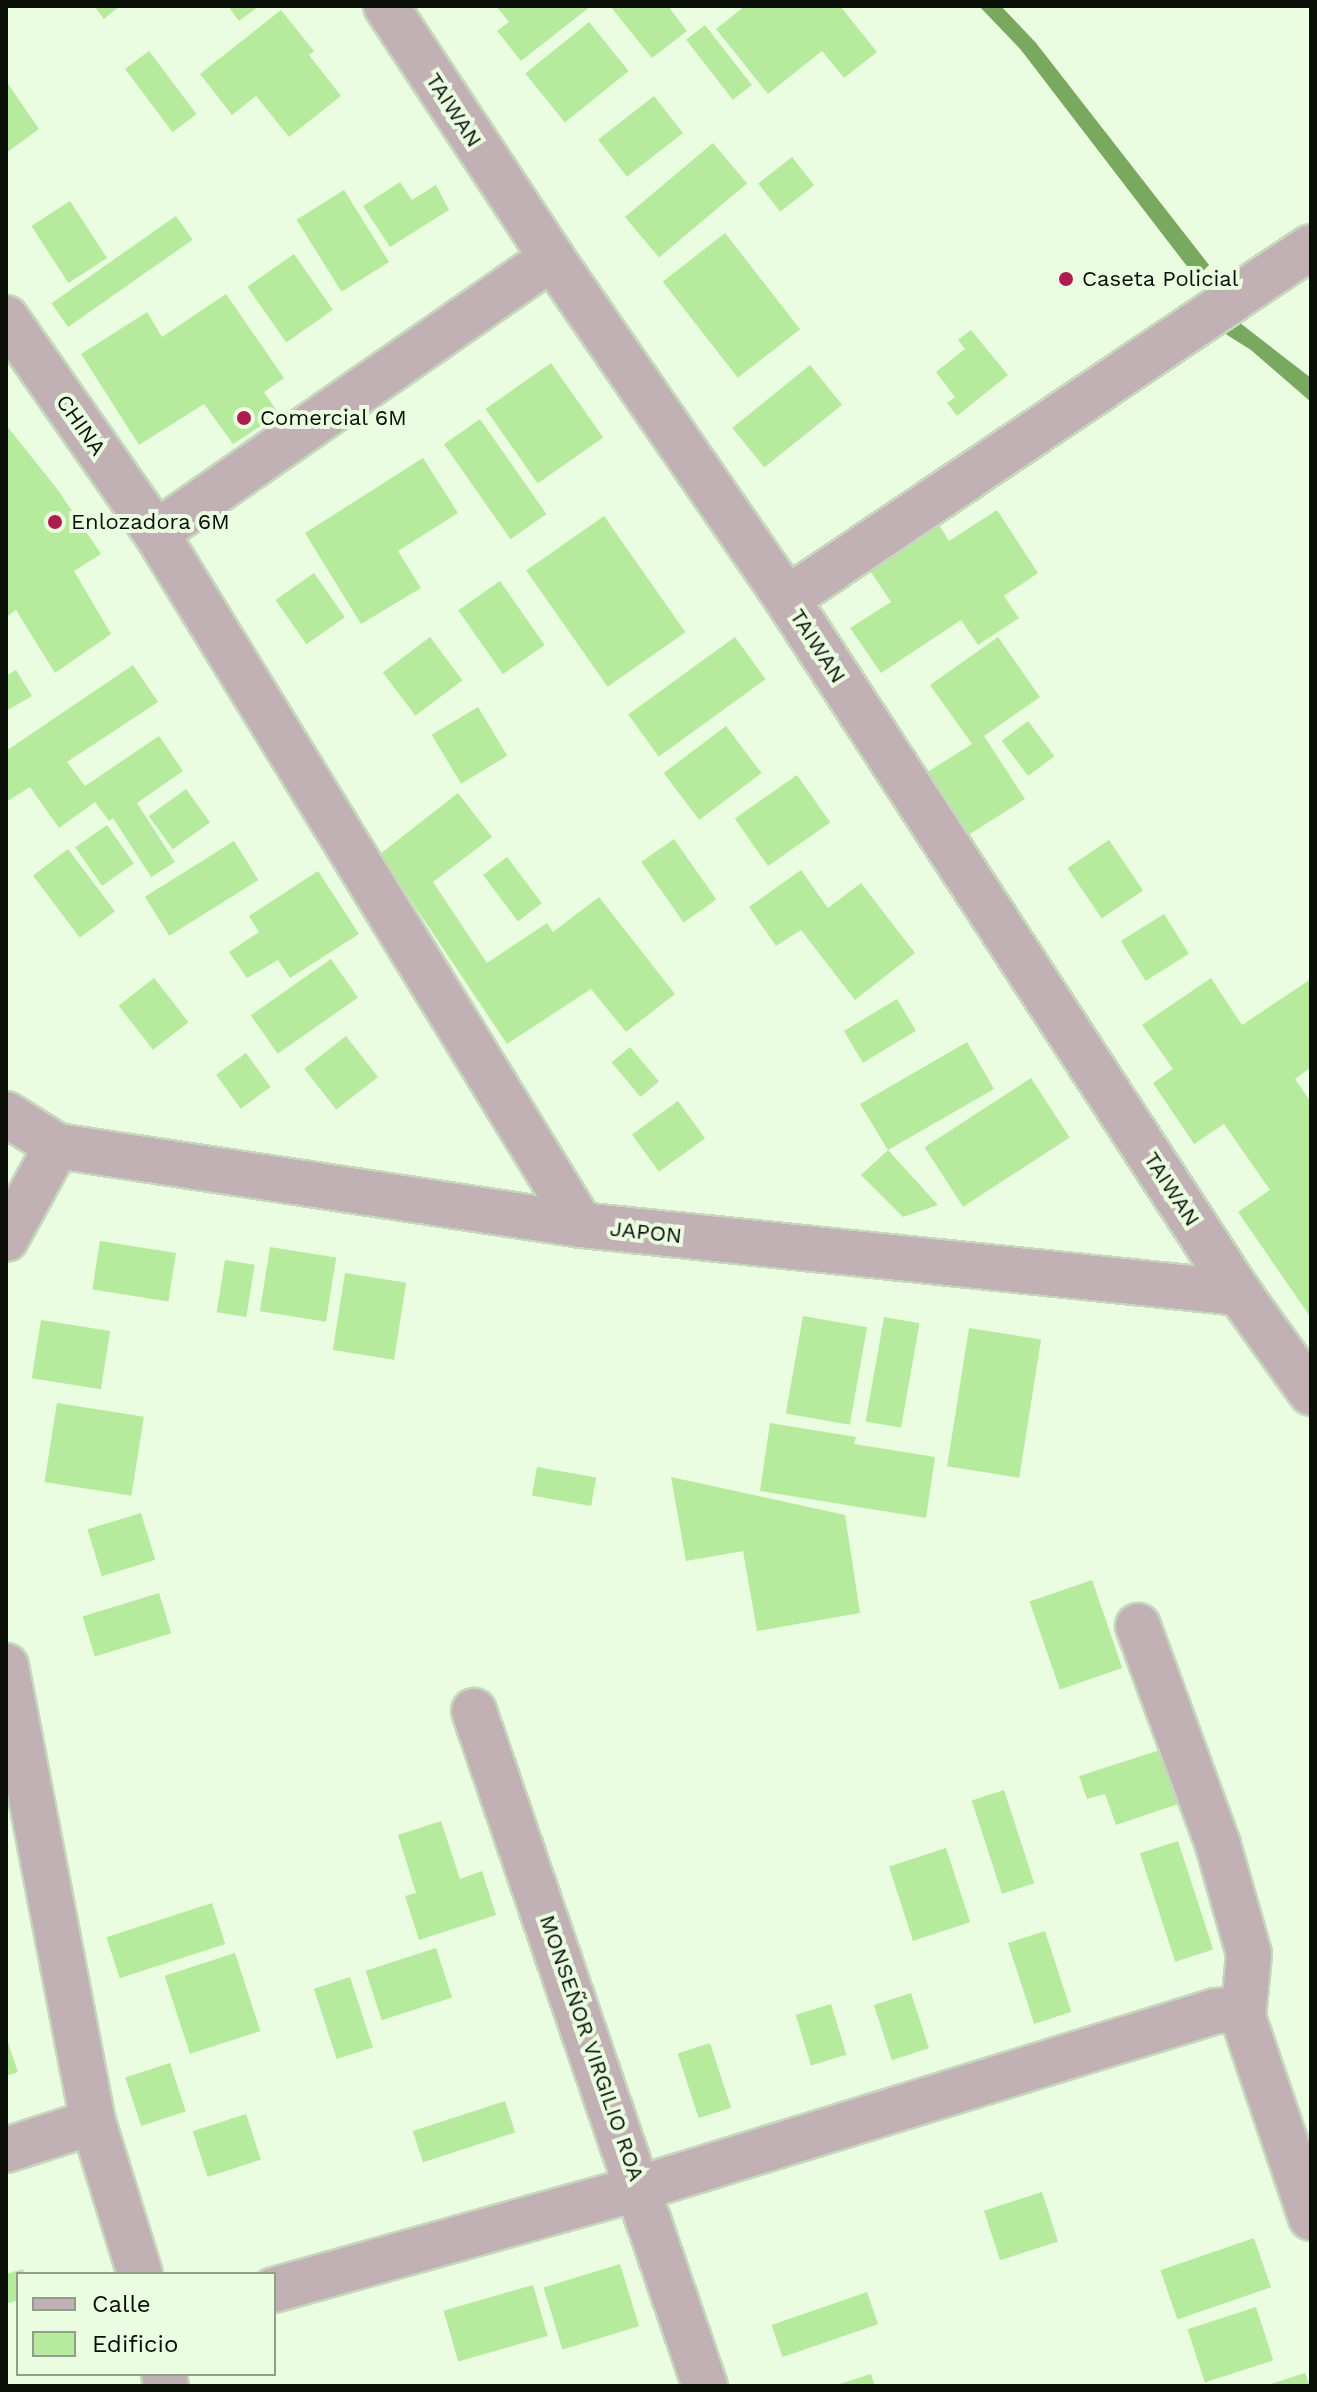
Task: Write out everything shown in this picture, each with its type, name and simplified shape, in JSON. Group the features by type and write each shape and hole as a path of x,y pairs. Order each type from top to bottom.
{"street":[{"name":"TAIWAN","path":"386,6 552,258 787,599 1239,1293 1311,1393"},
{"path":"787,599 1311,247"},
{"path":"156,533 552,258"},
{"name":"CHINA","path":"6,318 156,533 581,1225"},
{"path":"6,1114 57,1146 6,1239"},
{"name":"JAPON","path":"57,1146 581,1225 1239,1293"},
{"path":"1138,1626 1218,1845 1249,1954 1243,2017 1311,2218"},
{"path":"6,1666 93,2122 139,2272"},
{"name":"MONSEÑOR VIRGILIO ROA","path":"474,1711 640,2188 705,2386"},
{"path":"276,2289 640,2188 1216,2011 1230,2010 1243,2017"},
{"path":"6,2150 93,2122"}],"shaded area":[{"path":"979,6 1001,6 1036,43 1209,265 1196,278 1021,50"},
{"path":"1231,316 1311,378 1311,402 1251,350 1216,328"}],"building":[{"path":"94,6 120,6 104,19"},
{"path":"228,6 259,6 239,21"},
{"path":"496,6 591,6 521,61 497,31 509,22"},
{"path":"610,6 668,6 687,31 652,58"},
{"path":"745,6 840,6 877,52 844,78 822,51 768,94 716,29"},
{"path":"281,10 314,51 309,55 341,96 289,137 256,96 232,115 200,74"},
{"path":"589,22 629,71 565,123 525,74"},
{"path":"705,25 752,85 733,100 686,40"},
{"path":"149,51 197,114 173,132 125,69"},
{"path":"6,81 39,129 6,153"},
{"path":"654,96 683,133 627,177 598,140"},
{"path":"713,143 747,184 659,258 625,217"},
{"path":"792,157 814,185 780,212 758,183"},
{"path":"400,182 412,200 436,185 449,210 390,247 363,206"},
{"path":"344,190 389,262 342,292 297,220"},
{"path":"70,201 107,258 68,283 31,226"},
{"path":"176,216 193,240 68,327 51,303"},
{"path":"725,233 800,329 738,378 663,282"},
{"path":"294,254 333,310 286,342 247,287"},
{"path":"226,294 284,378 264,392 279,414 233,444 204,404 139,445 81,354 147,312 162,337"},
{"path":"971,330 1008,375 957,416 947,403 955,397 936,372 965,349 958,340"},
{"path":"551,363 603,438 538,483 485,409"},
{"path":"810,365 842,405 764,468 732,428"},
{"path":"480,419 547,514 510,539 444,444"},
{"path":"6,425 58,490 101,554 74,571 111,634 55,673 16,610 6,617"},
{"path":"423,458 458,513 398,551 421,588 361,624 305,533"},
{"path":"997,510 1038,573 1004,596 1019,618 978,645 961,620 881,673 850,628 891,602 867,566 936,520 949,541"},
{"path":"604,516 685,632 608,687 526,570"},
{"path":"314,573 345,617 306,644 275,600"},
{"path":"500,581 545,645 503,674 458,610"},
{"path":"430,637 462,680 415,716 383,673"},
{"path":"735,637 766,679 659,757 628,715"},
{"path":"998,637 1040,697 984,736 1025,799 959,841 918,778 972,744 930,685"},
{"path":"133,665 158,702 67,762 85,786 159,736 183,771 137,803 175,862 151,877 113,818 109,821 95,802 59,828 30,787 6,802 6,751"},
{"path":"16,670 32,696 6,711 6,676"},
{"path":"478,707 507,756 461,784 432,735"},
{"path":"1028,721 1054,756 1028,776 1002,741"},
{"path":"726,726 762,773 699,820 664,773"},
{"path":"797,775 830,823 768,866 735,819"},
{"path":"186,789 210,822 173,849 149,816"},
{"path":"458,793 492,837 433,882 487,963 547,923 553,932 599,897 675,994 626,1032 591,989 507,1044 380,854"},
{"path":"107,825 134,864 102,886 75,847"},
{"path":"674,839 716,900 684,923 641,862"},
{"path":"1109,840 1143,891 1102,919 1068,868"},
{"path":"234,841 258,880 169,936 145,897"},
{"path":"68,849 115,911 80,938 33,875"},
{"path":"507,857 542,903 518,921 483,875"},
{"path":"801,870 828,908 861,883 915,953 855,1000 801,930 776,946 749,907"},
{"path":"318,871 359,934 290,978 278,960 247,978 229,952 259,932 249,916"},
{"path":"1164,914 1189,954 1146,981 1121,941"},
{"path":"331,959 358,998 278,1054 251,1015"},
{"path":"154,978 188,1022 153,1050 119,1006"},
{"path":"1211,978 1242,1025 1311,979 1311,1067 1295,1079 1311,1102 1311,1318 1238,1212 1270,1190 1224,1124 1194,1144 1153,1083 1173,1069 1142,1025"},
{"path":"897,999 916,1031 863,1063 844,1031"},
{"path":"346,1036 378,1077 336,1110 304,1069"},
{"path":"967,1042 994,1089 888,1150 860,1104"},
{"path":"630,1047 659,1081 641,1097 612,1062"},
{"path":"246,1053 271,1087 241,1109 216,1075"},
{"path":"1031,1078 1070,1138 963,1207 924,1147"},
{"path":"678,1101 705,1138 659,1172 632,1135"},
{"path":"888,1150 938,1205 903,1217 861,1175"},
{"path":"100,1241 176,1253 168,1301 92,1289"},
{"path":"270,1247 336,1257 326,1322 260,1311"},
{"path":"225,1260 255,1265 246,1317 217,1312"},
{"path":"345,1273 406,1283 394,1360 333,1350"},
{"path":"803,1316 867,1327 850,1425 786,1413"},
{"path":"884,1317 919,1323 901,1428 866,1421"},
{"path":"41,1320 110,1331 101,1389 32,1378"},
{"path":"969,1328 1041,1339 1019,1478 947,1466"},
{"path":"57,1403 144,1417 131,1496 44,1482"},
{"path":"770,1423 856,1437 854,1444 935,1457 926,1518 760,1491"},
{"path":"537,1467 596,1477 591,1506 532,1496"},
{"path":"671,1477 845,1515 860,1613 757,1631 743,1551 686,1561"},
{"path":"141,1513 155,1560 102,1576 87,1529"},
{"path":"1092,1580 1122,1668 1060,1689 1030,1601"},
{"path":"159,1593 171,1633 95,1657 82,1616"},
{"path":"1160,1750 1178,1804 1116,1825 1105,1794 1087,1799 1079,1776"},
{"path":"1004,1790 1034,1883 1002,1894 972,1801"},
{"path":"441,1821 460,1879 482,1871 496,1915 419,1940 405,1896 416,1893 398,1835"},
{"path":"1178,1841 1213,1949 1175,1962 1140,1853"},
{"path":"946,1848 970,1922 913,1941 889,1867"},
{"path":"212,1903 225,1944 120,1978 106,1937"},
{"path":"1045,1931 1071,2012 1034,2024 1008,1943"},
{"path":"436,1948 452,1997 382,2020 366,1971"},
{"path":"235,1953 260,2031 190,2054 165,1976"},
{"path":"350,1977 373,2047 337,2059 314,1989"},
{"path":"911,1993 929,2048 892,2060 874,2005"},
{"path":"831,2004 846,2055 811,2066 796,2015"},
{"path":"6,2037 18,2072 6,2076"},
{"path":"710,2043 731,2108 699,2118 678,2054"},
{"path":"170,2063 186,2112 141,2126 125,2078"},
{"path":"505,2101 515,2132 423,2162 413,2131"},
{"path":"246,2114 261,2160 208,2177 193,2131"},
{"path":"1042,2192 1058,2241 1000,2260 984,2211"},
{"path":"1254,2238 1271,2287 1177,2319 1160,2270"},
{"path":"620,2264 639,2326 562,2350 543,2287"},
{"path":"23,2269 24,2272 16,2272 16,2301 6,2304 6,2274"},
{"path":"533,2285 548,2336 458,2362 444,2311"},
{"path":"867,2292 878,2324 783,2357 772,2325"},
{"path":"1256,2307 1273,2360 1205,2383 1188,2329"},
{"path":"1305,2373 1310,2386 1268,2386 1268,2385"},
{"path":"871,2374 875,2386 836,2386 836,2385"}],"place":[{"name":"Caseta Policial","path":"1066,279"},
{"name":"Comercial 6M","path":"244,418"},
{"name":"Enlozadora 6M","path":"55,522"}]}
